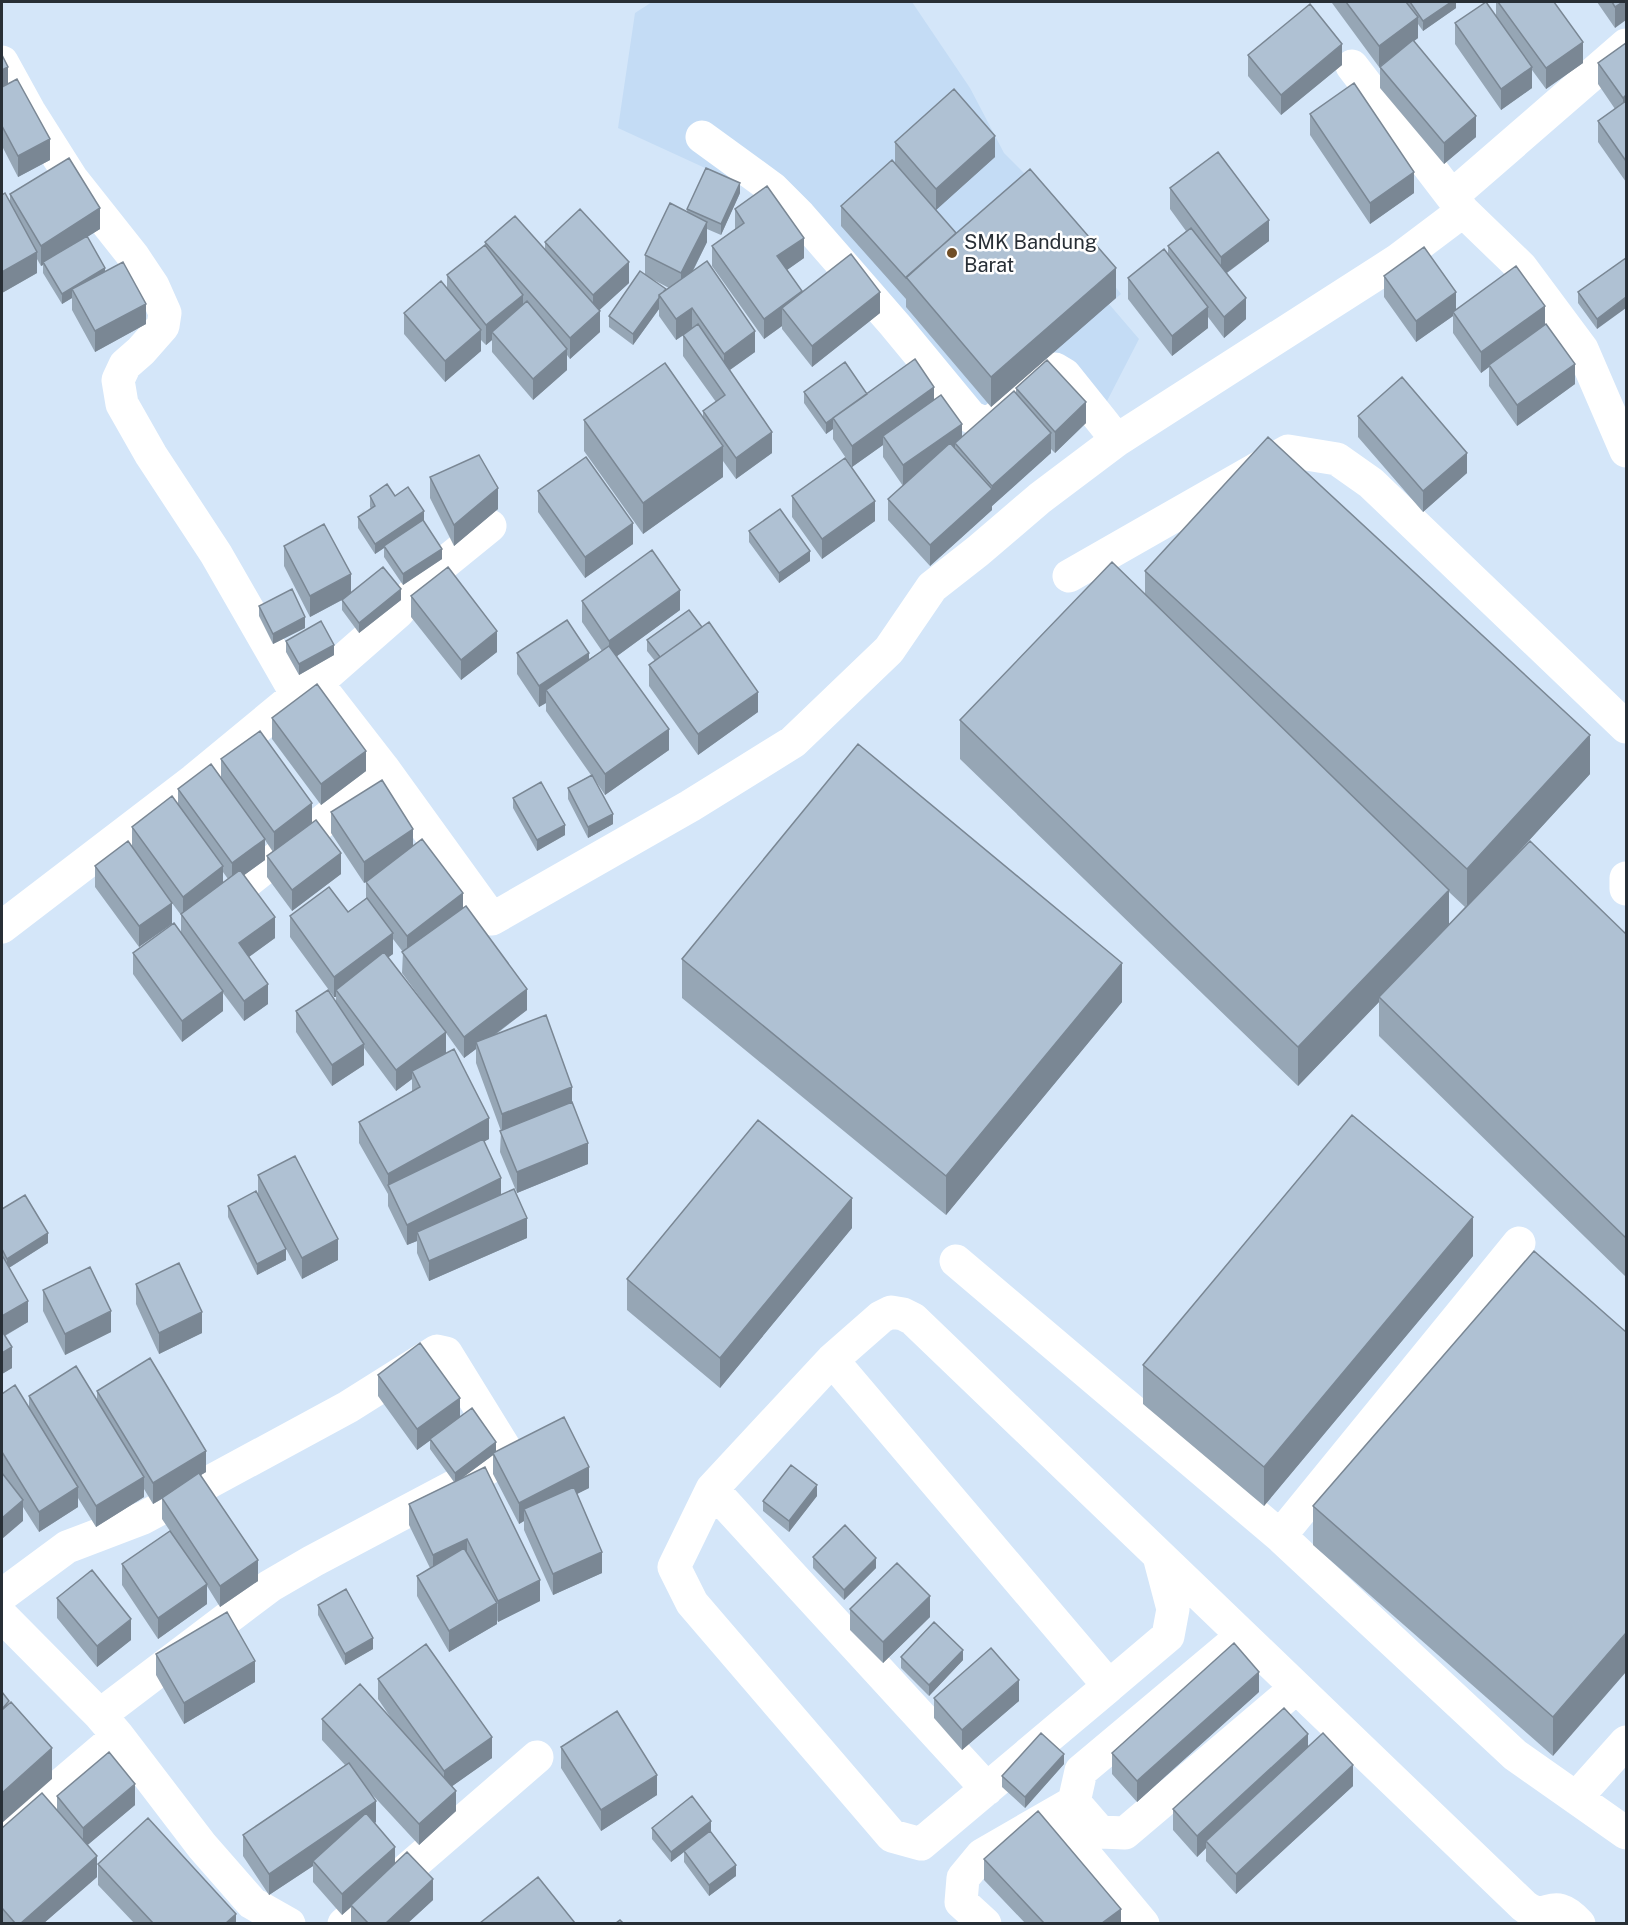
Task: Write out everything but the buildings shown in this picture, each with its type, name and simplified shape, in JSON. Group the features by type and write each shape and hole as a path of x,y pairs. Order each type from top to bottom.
{"street":[{"path":"2,62 29,111 72,178 133,256 153,286 165,312 163,326 141,351 124,364 118,380 122,404 151,454 307,689 383,768 492,919 690,806 793,742 889,650 932,587 1040,498 1117,440 1398,260 1626,45"},
{"path":"1352,66 1457,203 1521,267 1582,349 1626,451"},
{"path":"702,136 772,188 793,209 895,325 971,417 982,422 994,420 1048,371 1054,369 1065,375 1117,440"},
{"path":"1069,576 1288,451 1337,459 1371,483 1626,726"},
{"path":"2,927 194,780 307,689 398,612 426,578 490,526"},
{"path":"249,880 327,818 383,768"},
{"path":"1626,878 1626,889"},
{"path":"1280,1536 1519,1244"},
{"path":"956,1261 1280,1536 1515,1755 1626,1833"},
{"path":"1159,1556 1173,1609 1168,1636 921,1844 892,1836 692,1603 674,1567 712,1489 832,1360 881,1317 891,1312 903,1314 913,1319 1530,1911 1543,1915 1556,1908 1565,1911 1579,1923"},
{"path":"2,1595 67,1547 143,1518 348,1407 437,1351 446,1353 504,1447 504,1455 496,1464 270,1586 109,1725 2,1835"},
{"path":"832,1360 1109,1686"},
{"path":"712,1489 987,1789"},
{"path":"2,1616 109,1725 202,1846 252,1903 290,1923"},
{"path":"985,1923 961,1902 963,1878 982,1856 1063,1808 1081,1771 1242,1636"},
{"path":"1063,1808 1100,1832 1125,1833 1296,1688"},
{"path":"1576,1798 1626,1742"},
{"path":"344,1923 537,1757"},
{"path":"1063,1808 1143,1923"}],"shaded area":[{"name":"SMK Bandung Barat","path":"652,2 912,2 970,88 1004,153 1033,182 1121,294 1109,304 1139,339 1106,403 1120,417 1106,427 1047,380 978,441 779,212 753,190 618,128 635,13"}],"place":[{"name":"SMK Bandung Barat","path":"952,253"}]}
